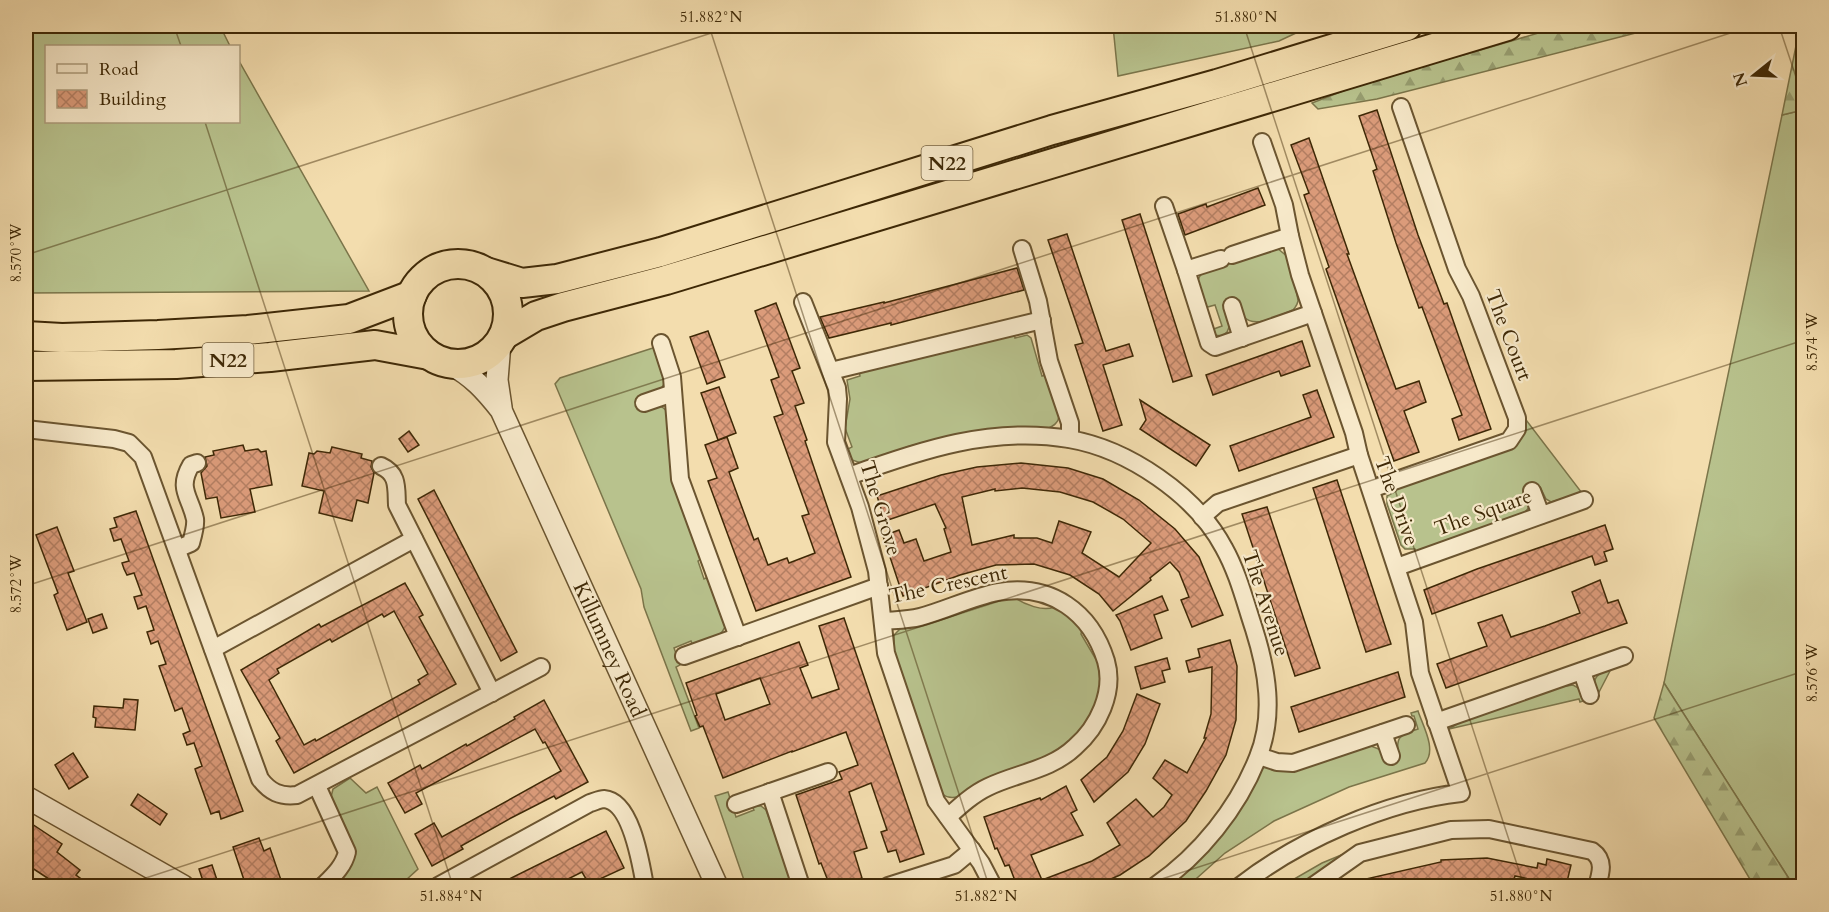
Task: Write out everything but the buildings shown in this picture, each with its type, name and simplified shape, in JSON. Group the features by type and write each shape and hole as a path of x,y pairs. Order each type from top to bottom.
{"highway":[{"name":"N22","path":"26,336 62,338 158,335 248,330 349,319 412,296 419,283 430,273 443,266 458,264 472,266 522,283 557,279 661,252 1040,134 1407,26"},
{"name":"N22","path":"26,366 176,364 270,357 375,345 464,364 490,353 502,339 536,316 563,307 666,280 1507,26"},
{"path":"486,272 504,294 508,307 508,321 502,339"},
{"path":"412,296 408,312 410,328 418,343 440,359"}],"street":[{"name":"The Court","path":"1371,489 1509,441 1517,429 1516,418 1471,296 1457,269 1401,107"},
{"path":"1262,142 1284,205 1300,275 1354,433 1359,455"},
{"path":"1164,206 1209,343 1215,347 1313,313"},
{"path":"1186,270 1290,236"},
{"path":"1022,249 1036,291 1049,361 1070,423 1070,439"},
{"name":"The Grove","path":"684,656 879,586 867,533 836,442 838,394 803,302"},
{"path":"1232,306 1242,338"},
{"path":"831,371 1042,320"},
{"name":"Killumney Road","path":"501,411 497,380 502,339"},
{"path":"661,343 671,370 680,479 738,637"},
{"name":"Killumney Road","path":"440,359 464,371 485,390 501,411 717,886"},
{"path":"644,403 674,393"},
{"path":"26,429 114,439 129,443 143,457 260,779 269,790 285,796 297,795 317,786 541,667"},
{"name":"The Avenue","path":"849,476 928,449 971,440 1019,435 1070,439 1120,455 1143,467 1171,488 1202,517 1219,538 1230,558 1261,650 1268,690 1268,709 1259,756 1236,800 1208,838 1178,869 1155,886"},
{"name":"The Drive","path":"1202,517 1218,503 1359,455 1416,630 1420,673 1461,793 1412,803 1342,827 1284,856 1240,886"},
{"path":"177,549 191,543 195,521 183,488 187,471 191,465 197,464"},
{"path":"381,466 388,469 397,483 396,505 492,693"},
{"path":"1532,491 1541,515"},
{"name":"The Square","path":"1397,567 1584,500"},
{"path":"213,649 414,539"},
{"name":"The Crescent","path":"879,586 886,653 935,797 972,850 993,886"},
{"name":"The Crescent","path":"884,621 921,616 997,593 1026,592 1045,595 1071,606 1086,621 1102,649 1107,667 1107,694 1098,716 1082,741 1054,762 987,787 948,817"},
{"path":"1436,722 1624,656"},
{"path":"1582,672 1590,695"},
{"path":"1259,756 1277,762 1293,763 1406,725"},
{"path":"1383,733 1391,756"},
{"path":"736,804 828,772"},
{"path":"317,786 347,852 339,870 323,886"},
{"path":"770,792 801,886"},
{"path":"26,797 183,886"},
{"path":"438,886 590,803 604,799 617,804 627,821 636,842 645,886"},
{"path":"1313,886 1360,853 1441,831 1475,828 1505,832 1592,851 1599,857 1601,863 1597,886"},
{"path":"888,886 954,865 972,850"}],"green space":[{"path":"26,26 220,26 230,45 45,45 45,123 240,123 240,63 369,291 26,293"},
{"path":"1113,26 1311,26 1279,41 1118,76"},
{"path":"1562,26 1663,26 1377,99 1318,109 1312,103 1384,75"},
{"path":"1800,26 1804,26 1803,110 1782,115"},
{"path":"1803,110 1803,885 1793,885 1664,683 1782,115"},
{"path":"1277,248 1288,257 1298,298 1296,306 1293,310 1275,318 1261,321 1255,322 1244,317 1230,325 1222,336 1214,335 1211,330 1222,326 1215,305 1204,308 1198,288 1198,279 1205,271"},
{"path":"1014,333 1015,338 1027,335 1031,338 1042,376 1046,375 1059,415 1053,425 1047,429 996,430 963,434 930,440 861,463 852,460 846,450 852,447 845,428 850,399 847,380 860,376 859,370"},
{"path":"656,347 666,381 661,389 658,406 668,412 701,559 698,561 704,579 708,577 726,624 721,633 713,639 693,646 691,641 674,648 680,665 676,667 699,728 691,731 644,607 641,589 555,384 560,378"},
{"path":"1523,416 1582,493 1551,502 1546,499 1540,487 1527,491 1530,505 1525,513 1416,553 1415,549 1405,549 1401,545 1387,504 1387,496 1396,491 1395,487 1517,443 1524,431"},
{"path":"1015,598 1039,608 1054,607 1082,629 1081,634 1095,658 1098,659 1101,677 1097,703 1084,727 1065,746 1054,753 986,779 959,796 948,797 942,794 894,656 894,635 902,627 931,623 986,604"},
{"path":"1611,669 1597,696 1580,702 1579,699 1449,729 1460,722 1560,687 1573,685 1580,689 1594,684 1602,672"},
{"path":"1664,683 1793,885 1803,886 1754,886 1654,718"},
{"path":"1418,711 1426,731 1430,752 1425,763 1349,787 1274,821 1225,853 1188,886 1169,886 1192,866 1261,768 1371,746 1399,757 1398,741 1406,733 1418,729 1411,713"},
{"path":"350,778 366,793 377,787 418,869 405,881 407,886 336,886 352,853 331,797 333,789"},
{"path":"728,792 736,817 754,810 752,806 761,806 766,810 793,886 746,886 715,796"},
{"path":"1351,851 1301,886 1282,886 1322,863"}]}
